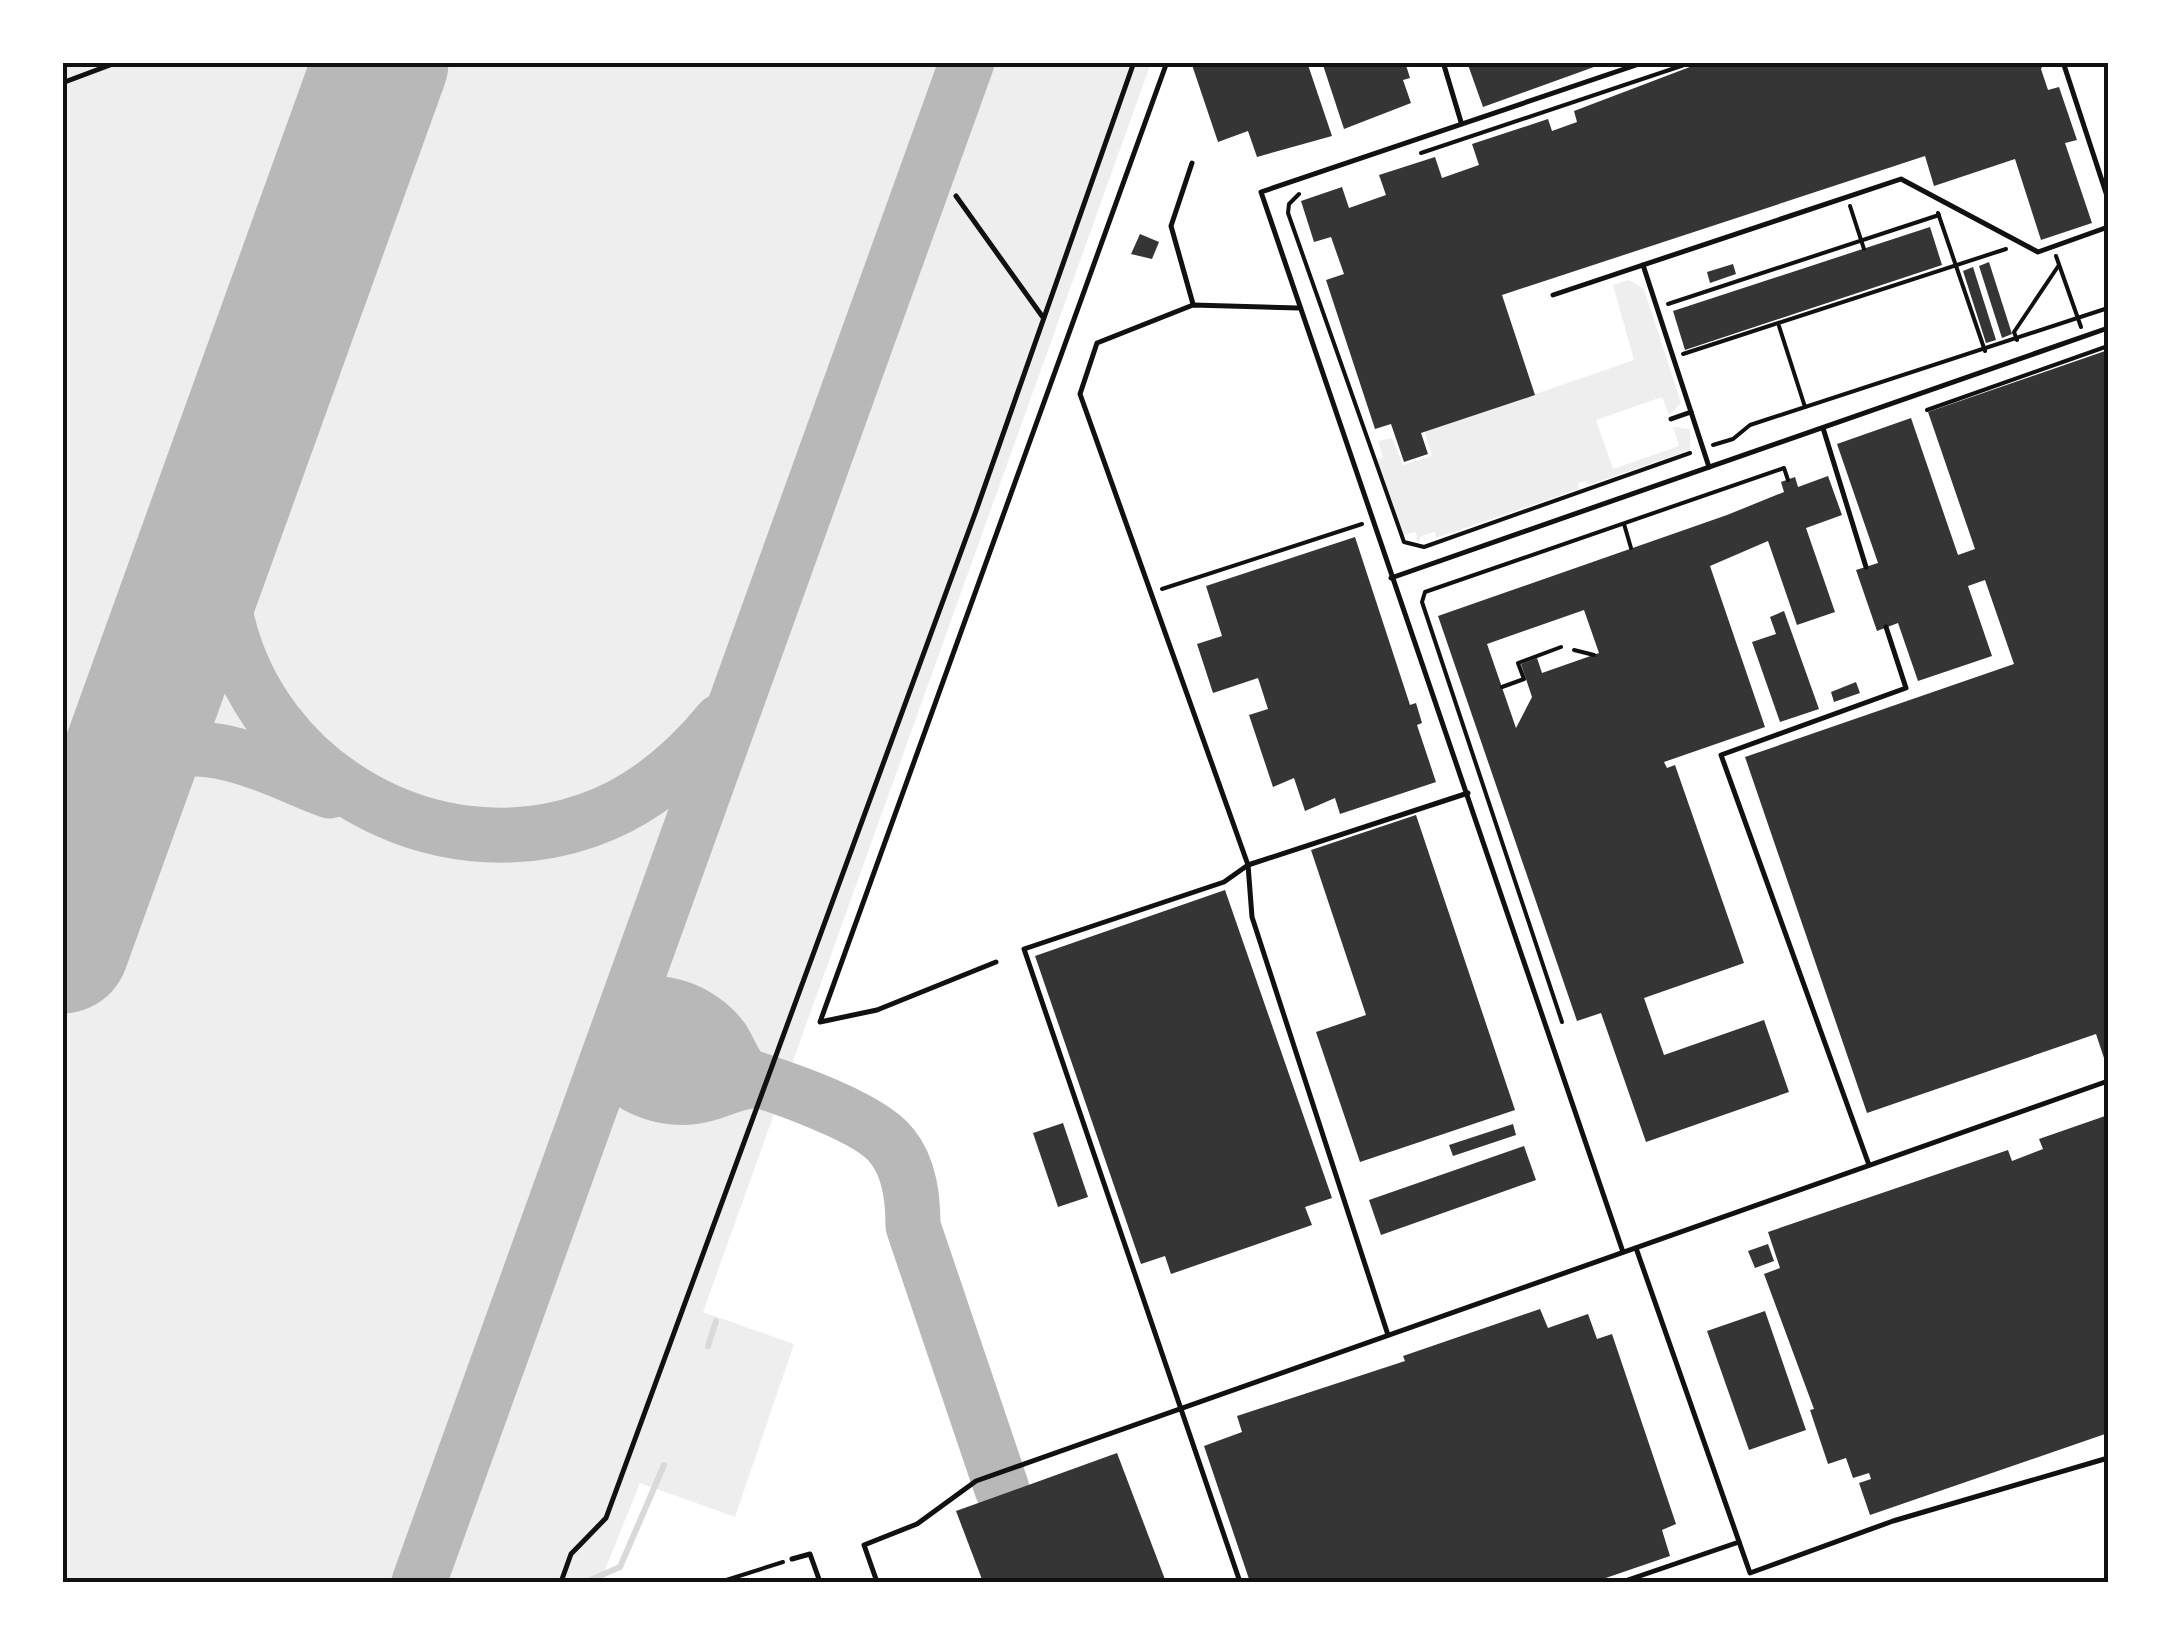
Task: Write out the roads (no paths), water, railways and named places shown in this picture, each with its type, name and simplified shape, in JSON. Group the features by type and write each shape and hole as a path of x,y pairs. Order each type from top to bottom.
{"lane":[{"path":"85,75 90,62"},
{"path":"62,83 118,62"},
{"path":"561,1582 572,1554 606,1518 969,530 1134,62"},
{"path":"996,962 876,1010 820,1022 1167,62"},
{"path":"1443,62 1462,122"},
{"path":"1623,1252 1261,192 1645,62"},
{"path":"2063,62 2108,199"},
{"path":"1192,163 1171,226 1193,305"},
{"path":"1553,295 1901,179 2038,252 2108,227"},
{"path":"956,196 1042,316"},
{"path":"1643,265 1709,467"},
{"path":"1298,308 1193,305 1097,343 1080,394 1148,594 1171,644 1248,865 1252,917 1388,1336"},
{"path":"1391,578 2108,328"},
{"path":"1670,419 1692,412"},
{"path":"1823,428 1866,566"},
{"path":"1869,1165 1721,755 1906,688 1886,628"},
{"path":"1240,1582 1024,949 1224,882 1248,865 1468,793"},
{"path":"875,1582 864,1544 918,1524 976,1481 2108,1080"},
{"path":"1636,1248 1750,1572 1893,1521 2108,1458"},
{"path":"1622,1582 1739,1542"},
{"path":"792,1559 810,1554 820,1582"}],"waterway":[{"path":"708,1346 716,1321"},
{"path":"586,1582 620,1567 664,1465"}]}
